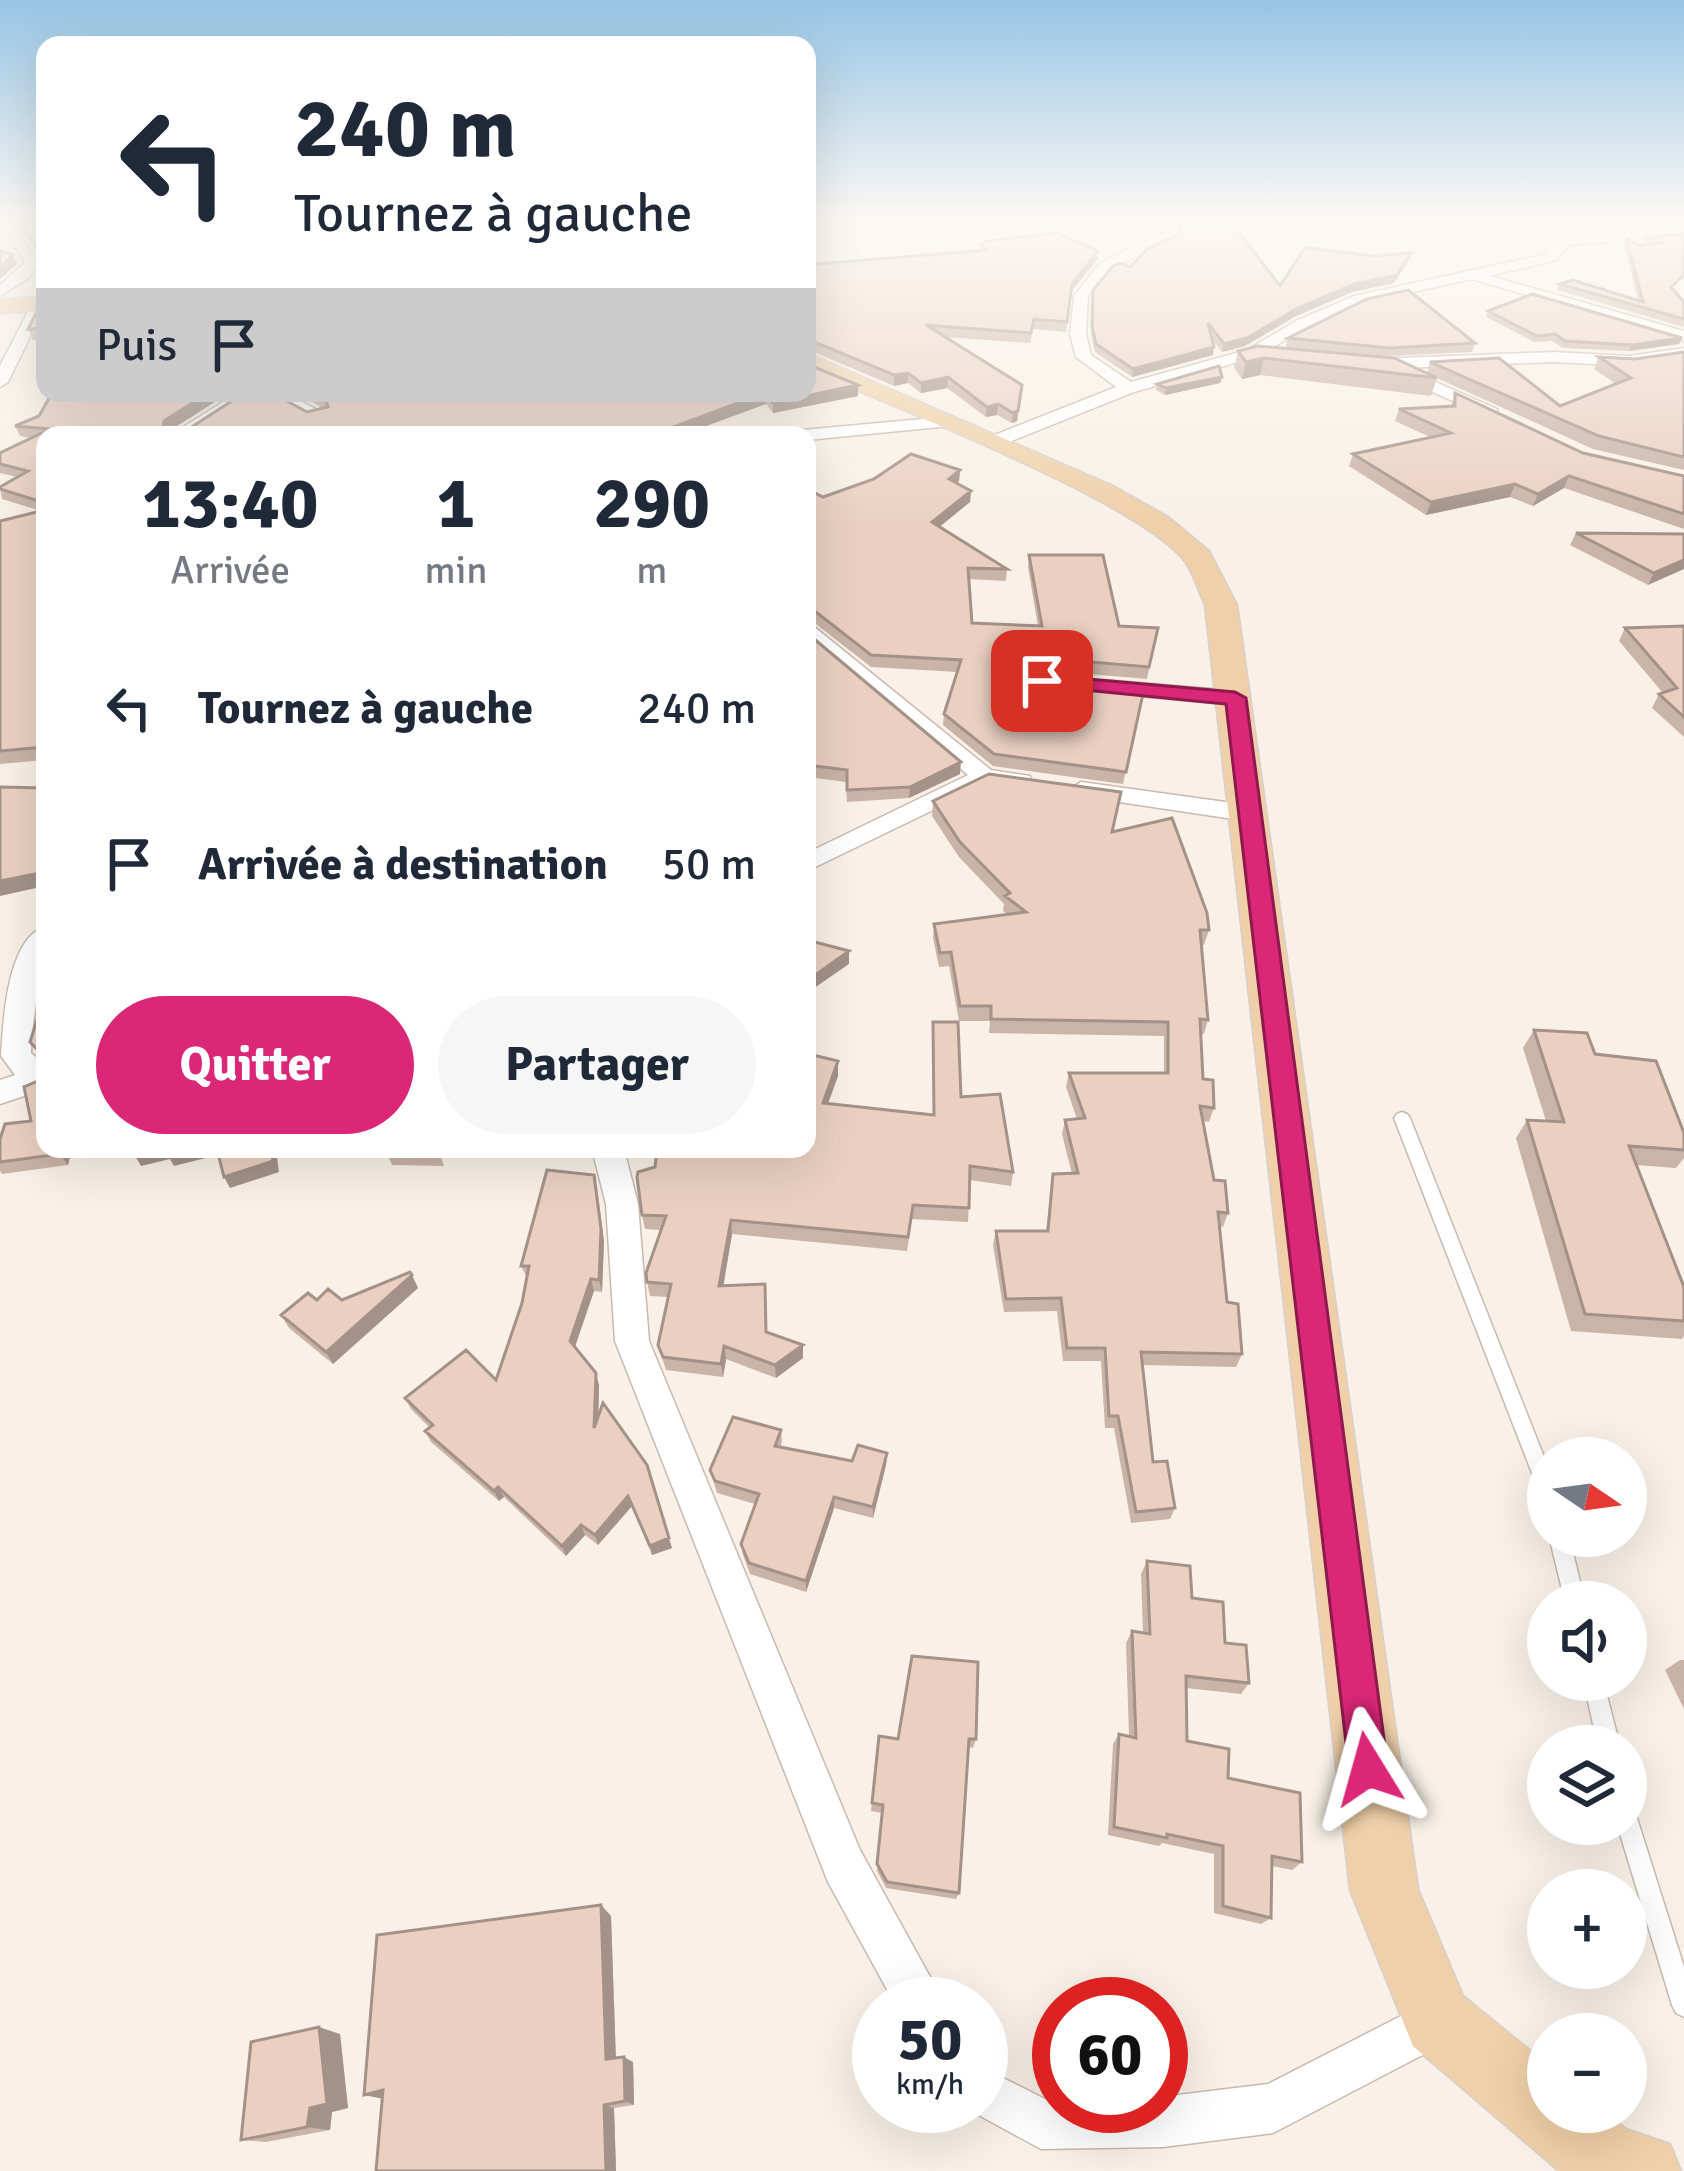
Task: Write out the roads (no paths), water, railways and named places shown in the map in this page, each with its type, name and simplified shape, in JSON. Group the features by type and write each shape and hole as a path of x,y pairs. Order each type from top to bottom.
{"main road":[{"path":"816,364 1105,494 1158,523 1198,557 1221,605 1384,1890 1438,2021 1607,2162 1643,2171"}],"street":[{"path":"0,382 33,320"},
{"path":"1079,320 1084,357 1128,388"},
{"path":"993,442 1128,388 1253,353 1309,320"},
{"path":"1629,320 1684,336"},
{"path":"1253,353 1276,355"},
{"path":"1353,361 1387,366 1553,358 1629,361 1684,353"},
{"path":"1387,366 1514,424"},
{"path":"195,426 234,402"},
{"path":"291,402 318,415"},
{"path":"816,434 944,422"},
{"path":"816,635 984,776 1247,813"},
{"path":"1085,685 1235,698"},
{"path":"816,859 984,776"},
{"path":"36,948 17,1015 16,1056 36,1074"},
{"path":"0,1093 36,1080"},
{"path":"610,1158 622,1204 632,1340 844,1866 906,1977"},
{"path":"1008,2106 1041,2124 1163,2122 1273,2108 1438,2021"}],"lane":[{"path":"1402,1118 1527,1437"},
{"path":"1634,1845 1684,2005"}]}
